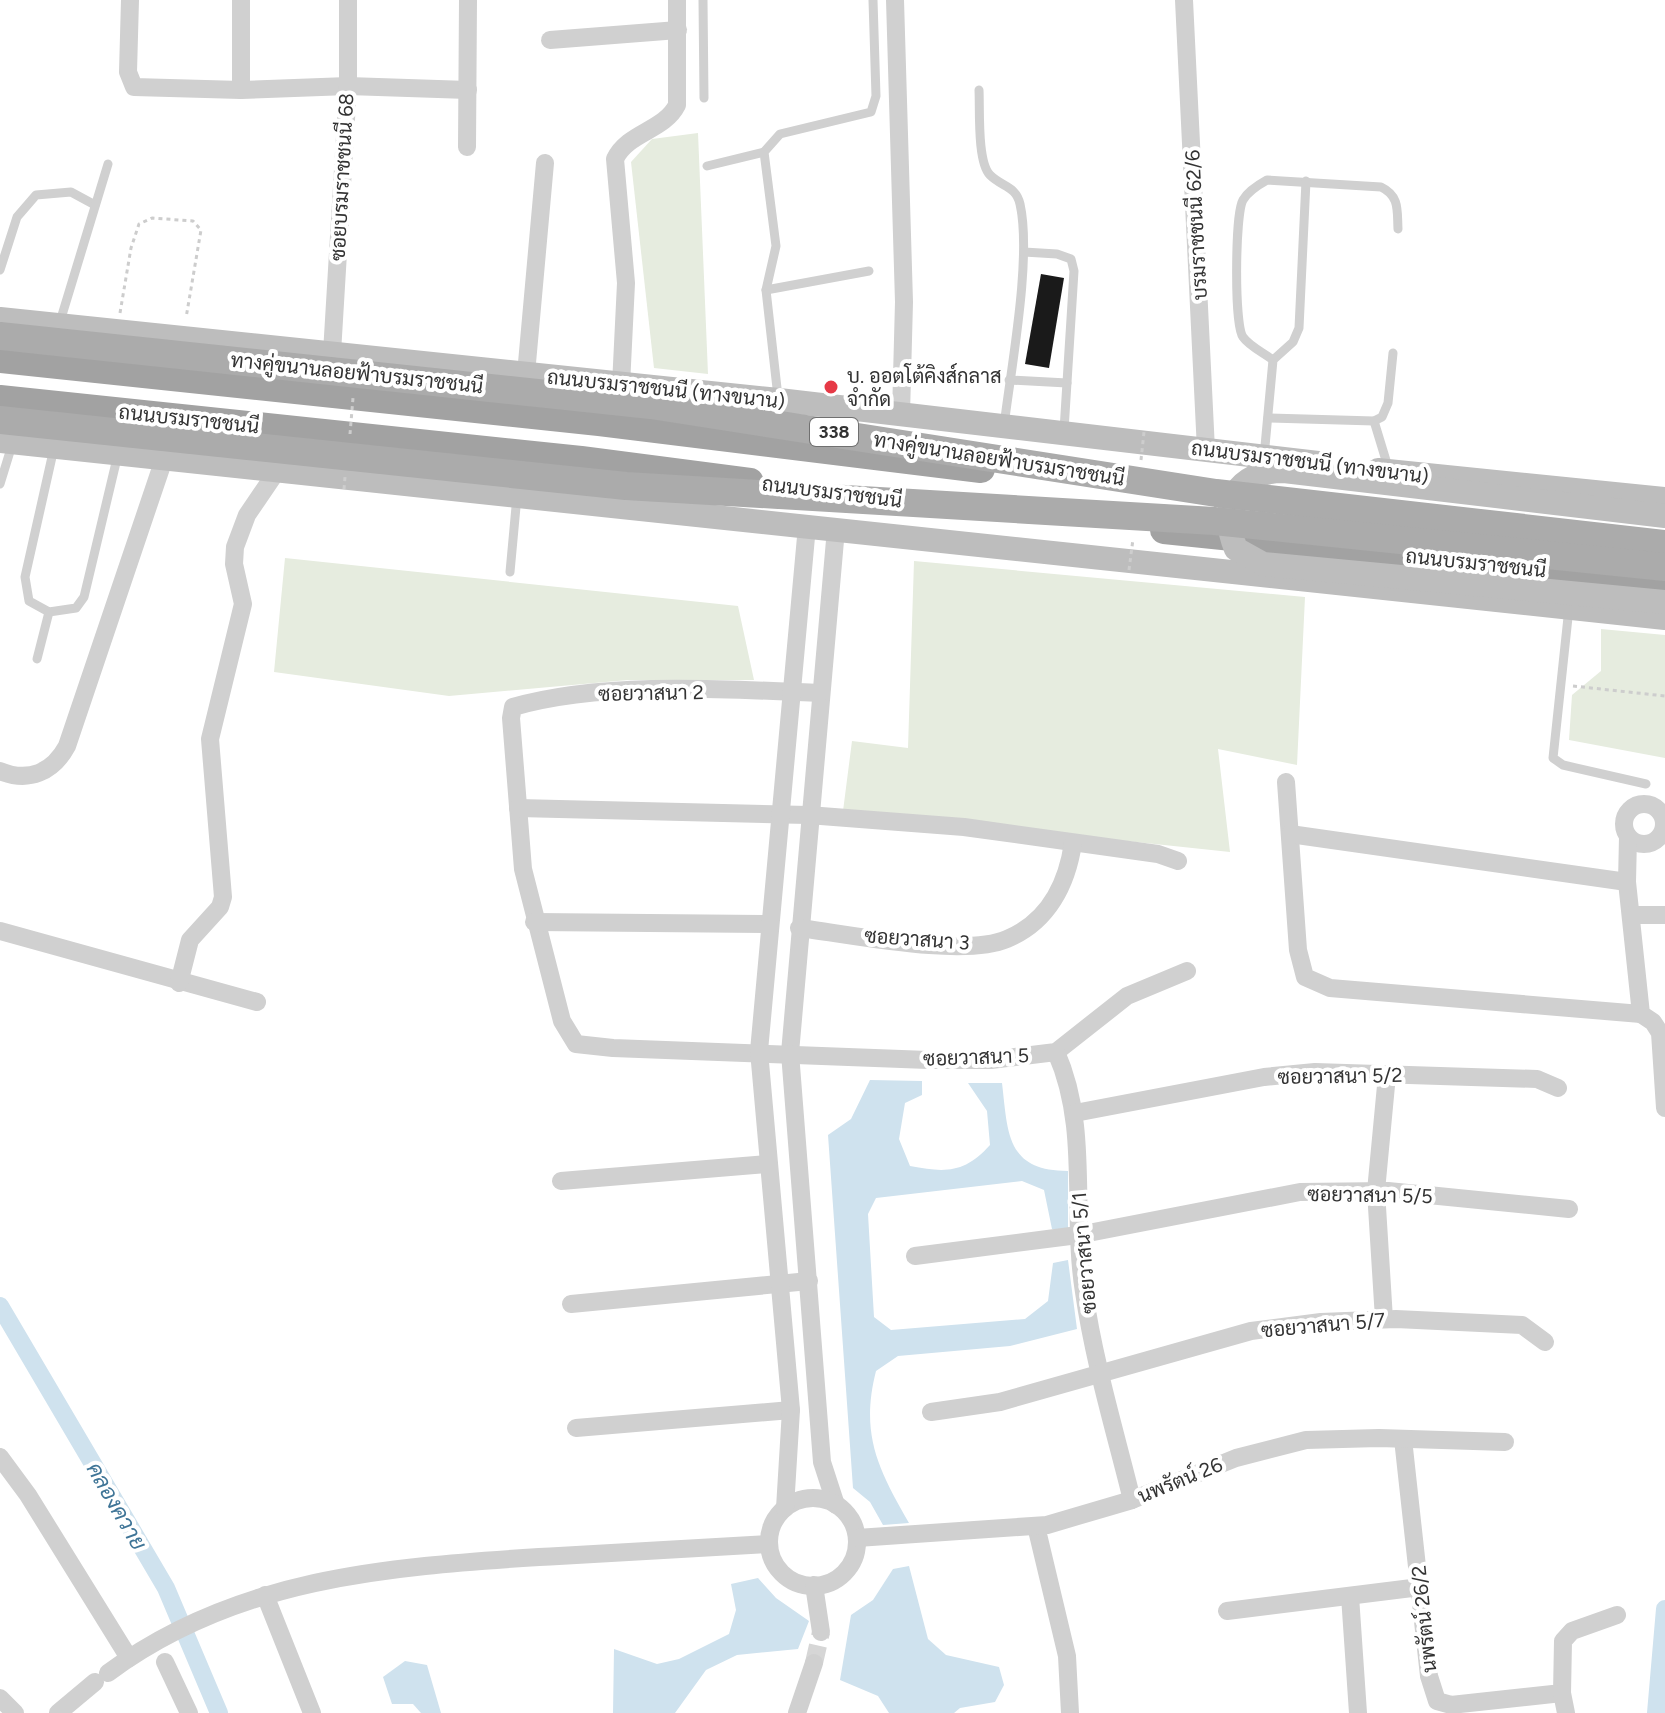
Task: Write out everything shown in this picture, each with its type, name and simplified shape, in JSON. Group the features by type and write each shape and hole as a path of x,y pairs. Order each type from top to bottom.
{"highway":[{"name":"ถนนบรมราชชนนี","path":"0,359 599,422 979,469 1665,534"},
{"name":"ถนนบรมราชชนนี","path":"0,399 566,459 985,512 1665,582"}],"main road":[{"name":"ถนนบรมราชชนนี (ทางขนาน)","path":"0,319 779,400 1389,472 1665,499"},
{"name":"ทางคู่ขนานลอยฟ้าบรมราชชนนี","path":"0,336 651,405 1216,493 1665,544"},
{"name":"ทางคู่ขนานลอยฟ้าบรมราชชนนี","path":"4,434 626,486 1199,520 1665,567"},
{"path":"4,434 54,447 1665,618"},
{"path":"1665,516 1274,471 1251,477 1238,490 1228,519 1236,549 1263,564 1665,602"}],"street":[{"path":"130,0 128,72 134,87 241,90 348,86 468,90"},
{"path":"241,0 241,90"},
{"name":"ซอยบรมราชชนนี 68","path":"332,353 348,86 348,0"},
{"path":"467,147 468,0"},
{"path":"621,385 626,283 615,159 621,146 671,117 677,105 677,0"},
{"path":"895,0 904,302 901,414"},
{"name":"บรมราชชนนี 62/6","path":"1184,0 1206,450"},
{"path":"550,40 678,30"},
{"path":"526,374 545,163"},
{"path":"0,771 29,775 47,772 67,746 164,459"},
{"path":"179,983 190,940 220,907 223,897 210,739 243,604 234,564 235,547 247,515 277,471"},
{"path":"807,526 759,1051 791,1410 785,1508 771,1531 769,1544 780,1571 791,1580 814,1585 832,1582 843,1574 852,1564 857,1538 854,1525 836,1505 822,1462 790,1053 808,815 836,529"},
{"name":"ซอยวาสนา 2","path":"518,808 511,718 513,707 552,696 626,691 819,693"},
{"path":"1286,782 1298,950 1305,977 1330,988 1641,1014 1656,1025 1663,1042 1665,1108"},
{"path":"1628,837 1646,845 1659,839 1665,827 1658,809 1639,805 1625,818 1628,837 1627,882 1641,1014"},
{"path":"770,924 534,922 523,869 518,808 808,815 964,827 1158,854 1178,861"},
{"path":"1290,834 1627,882"},
{"name":"ซอยวาสนา 3","path":"799,928 943,946 1005,940 1044,913 1059,894 1069,870 1073,843"},
{"path":"1631,915 1665,915"},
{"name":"ซอยวาสนา 5","path":"534,922 562,1021 576,1044 613,1048 960,1060 1056,1052 1127,996 1187,971"},
{"path":"0,931 179,983 257,1002"},
{"name":"ซอยวาสนา 5/1","path":"1056,1052 1068,1079 1075,1113 1078,1235 1083,1292 1132,1500"},
{"name":"ซอยวาสนา 5/2","path":"1075,1113 1264,1077 1315,1072 1537,1079 1558,1088"},
{"path":"1384,1319 1376,1191 1387,1075"},
{"path":"561,1181 768,1164"},
{"name":"ซอยวาสนา 5/5","path":"915,1256 1078,1235 1300,1192 1376,1191 1569,1209"},
{"path":"571,1304 809,1281"},
{"name":"ซอยวาสนา 5/7","path":"931,1412 1000,1402 1101,1376 1251,1331 1286,1325 1384,1319 1522,1325 1545,1342"},
{"path":"576,1428 791,1410"},
{"name":"นพรัตน์ 26/2","path":"1403,1439 1429,1676 1437,1701 1451,1705 1562,1693"},
{"name":"นพรัตน์ 26","path":"857,1538 1036,1526 1132,1500 1236,1458 1306,1440 1505,1442"},
{"path":"0,1457 28,1495 129,1658"},
{"path":"785,1508 811,1498 836,1505"},
{"path":"1036,1526 1067,1656 1070,1713"},
{"path":"58,1713 129,1658 179,1627 265,1595 329,1579 442,1563 769,1544"},
{"path":"814,1585 821,1632"},
{"path":"1227,1611 1420,1587"},
{"path":"265,1595 312,1713"},
{"path":"1350,1596 1358,1713"},
{"path":"1566,1713 1562,1693 1563,1641 1572,1631 1617,1615"},
{"path":"165,1662 189,1713"},
{"path":"797,1713 814,1663"},
{"path":"0,1698 15,1713"}],"lane":[{"path":"703,0 704,98"},
{"path":"707,166 764,152 780,134 871,112 876,96 873,0"},
{"path":"979,90 983,161 990,175 1014,190 1019,200 1024,252 1004,426"},
{"path":"764,152 776,246 766,290 779,400"},
{"path":"59,326 108,164"},
{"path":"1273,360 1242,337 1238,321 1242,201 1267,180 1381,187 1392,192 1397,203 1398,229"},
{"path":"1264,457 1273,360 1293,342 1299,328 1306,181"},
{"path":"0,270 17,217 23,205 36,195 71,192 95,205"},
{"path":"1024,252 1057,254 1071,259 1074,271 1064,433"},
{"path":"766,290 869,271"},
{"path":"1268,418 1374,421 1386,412 1393,353"},
{"path":"1009,380 1067,383"},
{"path":"1374,421 1389,472"},
{"path":"1,479 4,434"},
{"path":"54,447 25,577 29,601 49,612 76,608 84,597 118,454"},
{"path":"510,572 517,496"},
{"path":"1569,608 1553,758 1563,765 1646,784"},
{"path":"37,659 49,612"}],"path":[{"path":"118,332 131,248 139,224 152,218 193,221 201,230 199,257 182,338"},
{"path":"349,442 354,395"},
{"path":"344,489 345,474"},
{"path":"1560,685 1665,696"}],"shaded area":[{"path":"698,133 708,374 654,368 631,162 652,139"},
{"path":"285,558 738,606 754,680 628,680 449,696 274,672"},
{"path":"914,561 1305,597 1297,765 1218,749 1230,852 843,811 852,741 908,748"},
{"path":"1601,629 1665,635 1665,758 1569,740 1572,695 1601,671"}],"water":[{"path":"870,1080 922,1081 922,1095 905,1103 899,1139 910,1166 954,1169 981,1154 990,1145 987,1111 968,1083 1002,1083 1009,1133 1021,1156 1032,1164 1068,1171 1068,1229 1052,1229 1044,1190 1022,1181 876,1198 868,1214 874,1317 891,1330 1025,1319 1048,1301 1053,1263 1068,1260 1077,1329 1010,1346 898,1356 876,1371 870,1414 871,1433 881,1468 909,1523 883,1525 870,1502 853,1488 828,1135 851,1119"},
{"path":"909,1566 928,1639 946,1655 999,1667 1004,1685 995,1702 960,1708 954,1713 889,1713 878,1696 840,1680 851,1615 873,1600 893,1569"},
{"path":"758,1578 776,1598 809,1621 798,1649 737,1655 706,1670 675,1713 613,1713 614,1649 657,1664 679,1659 729,1634 736,1610 731,1584"},
{"path":"405,1661 427,1665 441,1713 421,1713 413,1704 392,1704 383,1677"}],"building":[{"path":"1041,274 1064,278 1049,368 1025,364"}],"waterway":[{"name":"คลองควาย","path":"0,1306 166,1588 219,1713"},
{"name":"คลองควาย","path":"1656,1713 1665,1609"}],"tunnel":[{"path":"814,1663 821,1632"}],"place":[{"name":"บ. ออตโต้คิงส์กลาส จำกัด","path":"831,387"}]}
